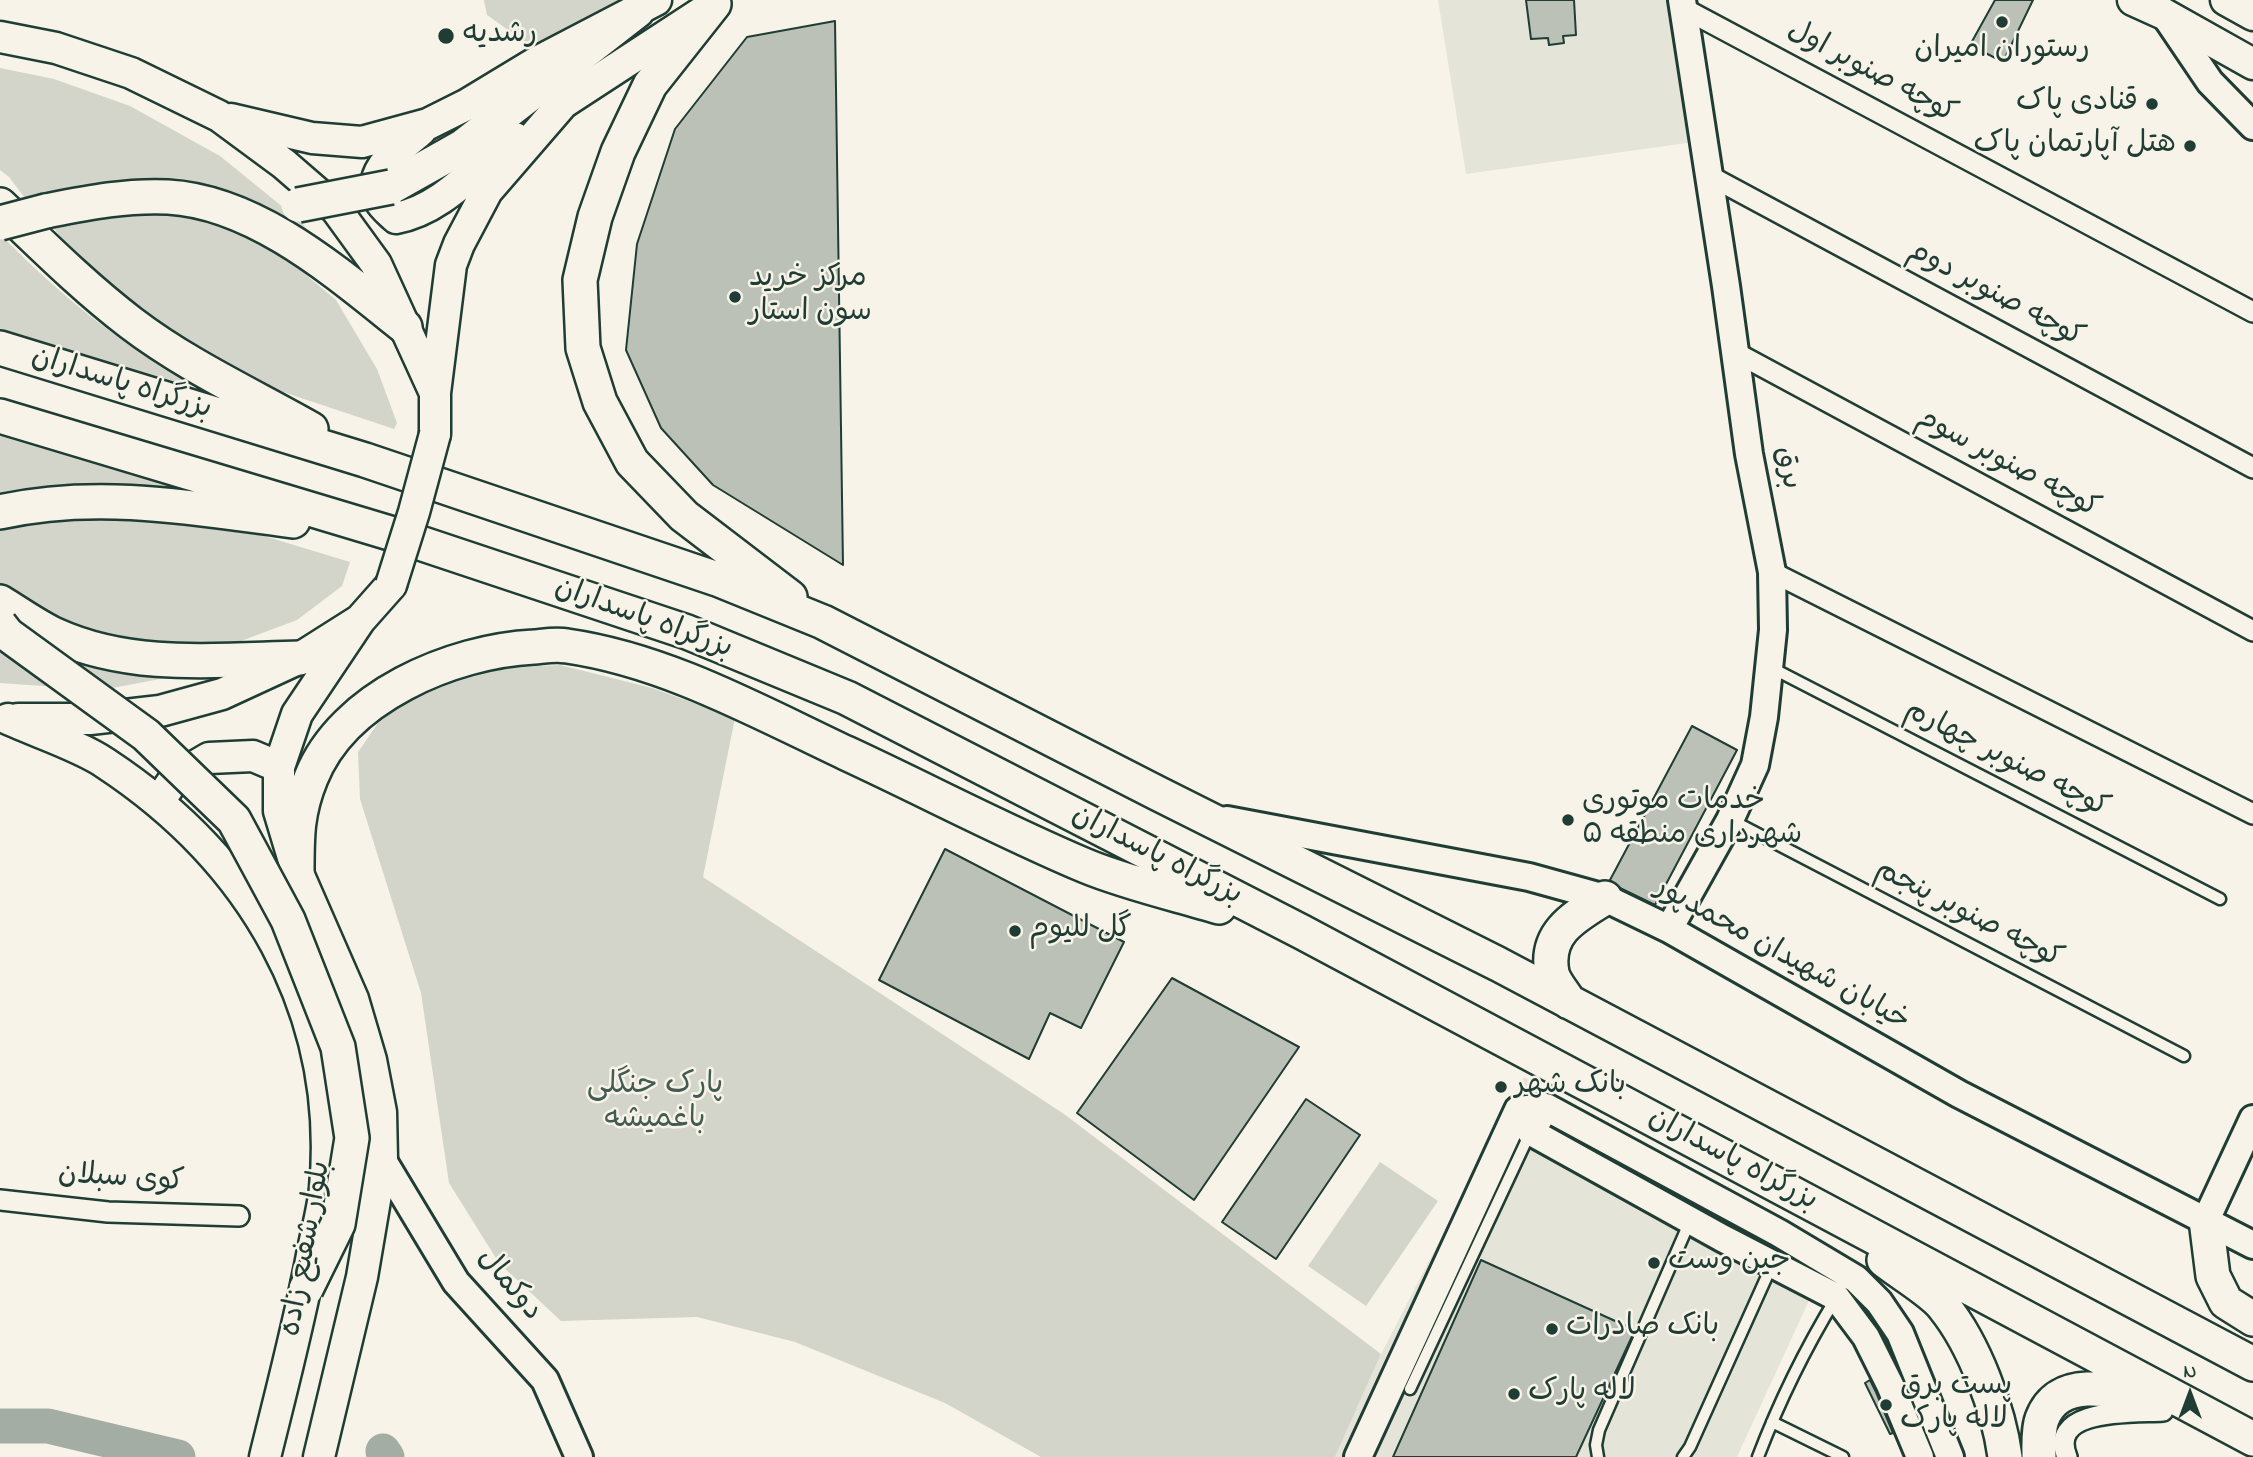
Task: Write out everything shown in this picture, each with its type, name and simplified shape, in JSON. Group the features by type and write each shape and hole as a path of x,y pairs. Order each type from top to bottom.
{"highway":[{"path":"720,2 650,85 618,152 595,217 580,280 583,348 600,402 632,462 684,516 823,622"},
{"path":"222,208 298,205 391,187 462,147 647,6"},
{"path":"0,223 113,198 170,197 222,208 272,230 336,272 405,327"},
{"path":"0,205 82,283 134,324 183,357 365,460"},
{"name":"بزرگراه پاسداران","path":"0,348 365,460 717,579 823,622 1569,1002 2253,1364"},
{"name":"بزرگراه پاسداران","path":"0,416 393,534 687,632 847,698 1302,932 2253,1439"},
{"path":"0,512 91,500 164,504 393,534"},
{"path":"0,602 55,635 115,655 180,661 300,657"},
{"path":"0,625 7,634 146,735 234,820 288,920 338,1046 352,1138 338,1224 306,1289"},
{"path":"297,870 298,818 311,776 333,740 364,711 401,685 452,662 502,649 564,645 620,657 716,691 1088,867 1302,932"},
{"path":"1569,1002 1552,974 1553,947 1560,929 1578,914 1605,898"},
{"path":"1807,1201 1943,1305 1962,1337 1995,1406 2006,1457"},
{"path":"2206,1220 2213,1276 2226,1302 2253,1320"},
{"path":"2039,1457 2042,1419 2060,1396 2089,1389 2113,1391 2197,1409"}],"main road":[{"path":"2133,0 2164,14 2253,64"},
{"path":"2226,0 2253,15"},
{"path":"428,124 385,161 376,181 380,201 396,218 415,214 436,203 499,150 564,103 720,2"},
{"path":"219,116 312,138 362,142 428,124 466,105 537,62 647,6"},
{"path":"0,37 55,48 131,74 219,116 284,164 336,209 376,264 435,393"},
{"path":"4,718 90,719 160,711 222,694 300,657 359,620 391,585 435,434 435,393 451,265 458,244 487,191 564,103"},
{"name":"بلوار شفیع زاده","path":"319,1457 362,1277 382,1159 381,1112 371,1060 353,999 297,870 279,811 279,767 297,714 359,620"},
{"name":"بلوار شفیع زاده","path":"4,718 102,761 159,802 217,859 258,912 294,977 314,1039 326,1119 325,1188 306,1289 265,1457"},
{"path":"159,802 175,778 209,758 253,757 279,767"}],"street":[{"name":"برق","path":"1669,929 1730,820 1755,765 1765,717 1773,630 1772,572 1749,454 1683,4"},
{"name":"کوچه صنوبر اول","path":"1683,4 2253,312"},
{"path":"2164,14 2210,82 2253,125"},
{"name":"کوچه صنوبر دوم","path":"1710,176 2253,468"},
{"name":"کوچه صنوبر سوم","path":"1733,351 2253,631"},
{"path":"1772,572 2253,814"},
{"name":"خیابان شهیدان محمدپور","path":"1199,815 1529,877 1605,898 1669,929 1959,1094 2253,1245"},
{"path":"1546,1107 1531,1132 1772,1265 1836,1297 1866,1337 1890,1385 1920,1457"},
{"path":"1358,1457 1518,1110 1546,1107 1779,1233 1856,1279 1880,1302 1900,1334 1950,1457"},
{"path":"2206,1220 2253,1119"},
{"name":"دوکمال","path":"382,1159 456,1282 545,1380 579,1457"},
{"name":"کوی سبلان","path":"0,1200 108,1212 239,1216"},
{"path":"1715,1234 1726,1215 1848,1285 1900,1334"},
{"path":"2067,1457 2063,1444 2069,1428 2085,1418 2197,1409"}],"lane":[{"name":"کوچه صنوبر چهارم","path":"1770,667 2220,900"},
{"name":"کوچه صنوبر پنجم","path":"1730,820 2184,1056"},
{"path":"1410,1389 1531,1132"},
{"path":"1598,1457 1596,1445 1599,1430 1690,1220"},
{"path":"1683,1457 1696,1435 1772,1265"},
{"path":"1758,1457 1811,1339 1836,1297"},
{"path":"1772,1422 1843,1457"}],"shaded area":[{"path":"1438,0 1671,0 1694,142 1466,174"},
{"path":"1524,1077 1827,1252 1807,1305 1737,1457 1335,1457 1381,1354"}],"green space":[{"path":"484,0 619,0 548,41 525,42 487,15"},
{"path":"0,68 54,79 130,106 220,156 300,221 318,242 227,198 28,202 9,177 0,170"},
{"path":"154,209 219,221 274,248 336,300 377,369 397,423 394,429 274,389 231,370 169,334 82,264 52,226 94,215"},
{"path":"4,238 56,288 134,348 162,365 221,392 177,382 0,329 0,239"},
{"path":"0,434 222,500 0,501"},
{"path":"137,517 261,535 350,562 342,586 297,620 241,641 191,648 139,648 74,630 0,586 0,525 27,520"},
{"path":"0,615 212,669 102,690 0,683"},
{"name":"پارک جنگلی باغمیشه","path":"560,665 652,688 735,718 703,877 1064,1114 1381,1354 1335,1457 1041,1457 945,1403 795,1342 697,1317 561,1321 499,1263 449,1183 421,993 360,799 358,752 387,710 460,678 512,667"},
{"path":"1380,1162 1438,1201 1366,1306 1308,1266"}],"building":[{"path":"1526,0 1574,0 1576,35 1563,36 1564,43 1549,45 1548,38 1531,39"},
{"name":"رستوران امیران","path":"1995,0 2033,0 2003,62 1970,45"},
{"name":"مرکز خرید سون استار","path":"835,21 843,565 713,485 661,428 626,350 637,244 675,129 747,37"},
{"path":"1692,726 1737,750 1655,905 1610,880"},
{"path":"945,849 1124,942 1081,1028 1050,1013 1029,1059 879,980"},
{"path":"1172,978 1299,1047 1194,1200 1077,1113"},
{"path":"1306,1099 1360,1135 1276,1259 1222,1222"},
{"name":"لاله پارک","path":"1481,1260 1635,1330 1576,1457 1393,1457"},
{"path":"1870,1380 1893,1433 1890,1434 1865,1383"}],"waterway":[{"path":"0,1426 48,1426 178,1457"},
{"path":"383,1451 387,1457"}],"place":[{"name":"رستوران امیران","path":"2002,22"},
{"name":"رشدیه","path":"446,36"},
{"name":"قنادی پاک","path":"2152,104"},
{"name":"هتل آپارتمان پاک","path":"2190,146"},
{"name":"مرکز خرید سون استار","path":"735,297"},
{"name":"خدمات موتوری شهرداری منطقه ۵","path":"1568,820"},
{"name":"گل للیوم","path":"1015,931"},
{"name":"بانک شهر","path":"1501,1087"},
{"name":"جین وست","path":"1654,1263"},
{"name":"بانک صادرات","path":"1552,1329"},
{"name":"لاله پارک","path":"1514,1394"},
{"name":"پست برق لاله پارک","path":"1886,1405"}]}
